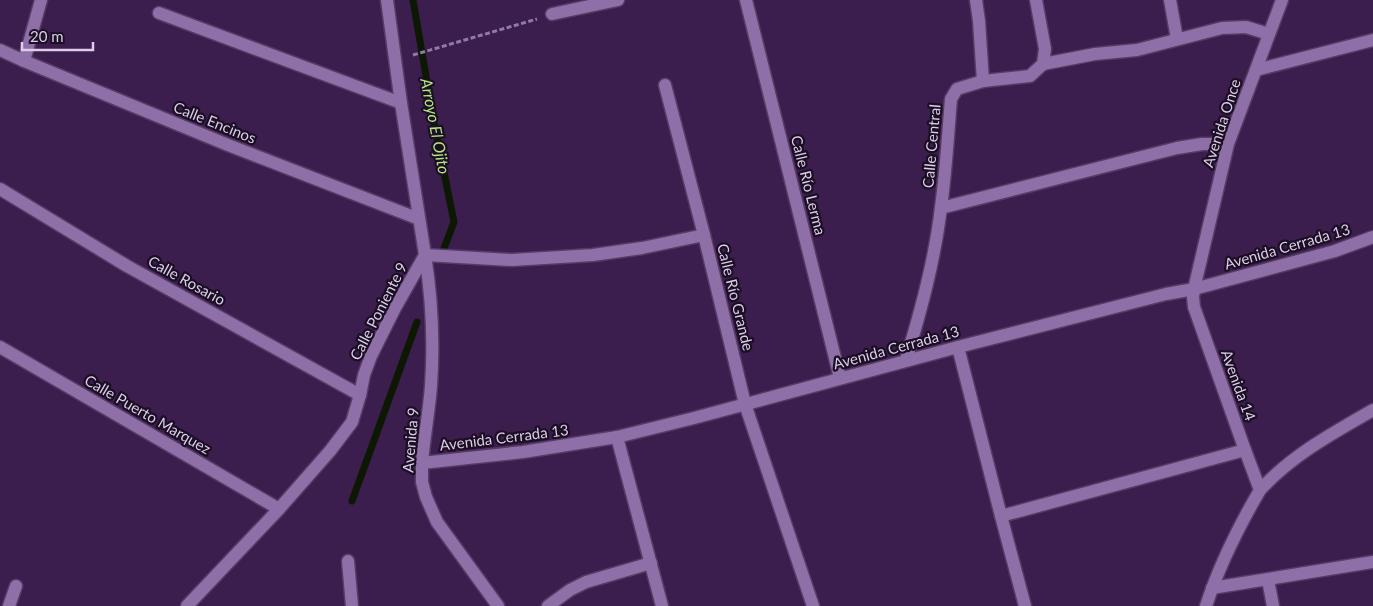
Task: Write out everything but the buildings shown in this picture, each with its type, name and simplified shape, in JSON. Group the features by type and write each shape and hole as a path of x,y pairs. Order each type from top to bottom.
{"street":[{"path":"24,61 41,0"},
{"name":"Calle Poniente 9","path":"187,606 279,509 330,451 352,422 371,356 425,255 394,60 387,0"},
{"path":"552,14 618,0"},
{"name":"Calle Río Lerma","path":"746,0 840,378"},
{"path":"976,0 984,81"},
{"path":"1036,0 1045,49 1043,64 1095,54 1137,50 1222,28 1246,27 1269,34"},
{"path":"1170,0 1177,39"},
{"name":"Avenida Once","path":"1194,289 1228,144 1282,0"},
{"path":"159,14 401,103"},
{"path":"1256,70 1373,40"},
{"name":"Calle Encinos","path":"0,50 228,145 419,219"},
{"name":"Calle Central","path":"906,360 919,318 941,208 951,99 957,90 984,81 1030,76 1043,64"},
{"path":"665,86 704,235"},
{"path":"941,208 1177,148 1202,144 1228,144"},
{"name":"Calle Rosario","path":"0,189 127,266 360,395"},
{"name":"Calle Río Grande","path":"425,255 512,260 593,255 642,248 704,235 745,404 813,606"},
{"name":"Avenida Cerrada 13","path":"422,463 523,452 617,437 906,360 1166,294 1194,289 1335,251 1373,237"},
{"name":"Avenida 9","path":"425,255 433,324 431,386 422,463 422,482 426,497 437,522 498,606"},
{"name":"Avenida 14","path":"1194,289 1194,307 1260,490"},
{"name":"Calle Puerto Marquez","path":"0,347 279,509"},
{"path":"958,347 1000,516 1026,606"},
{"path":"1206,606 1212,588 1242,522 1260,490 1281,469 1298,456 1373,410"},
{"path":"617,437 662,606"},
{"path":"1000,516 1245,450"},
{"path":"348,562 352,606"},
{"path":"1212,588 1373,562"},
{"path":"548,606 570,590 586,582 651,563"},
{"path":"1268,580 1273,606"},
{"path":"9,606 16,586"}],"path":[{"path":"394,60 552,14"}],"waterway":[{"name":"Arroyo El Ojito","path":"413,0 434,123 454,222 443,251"},
{"name":"Arroyo El Ojito","path":"352,501 417,322"}]}
